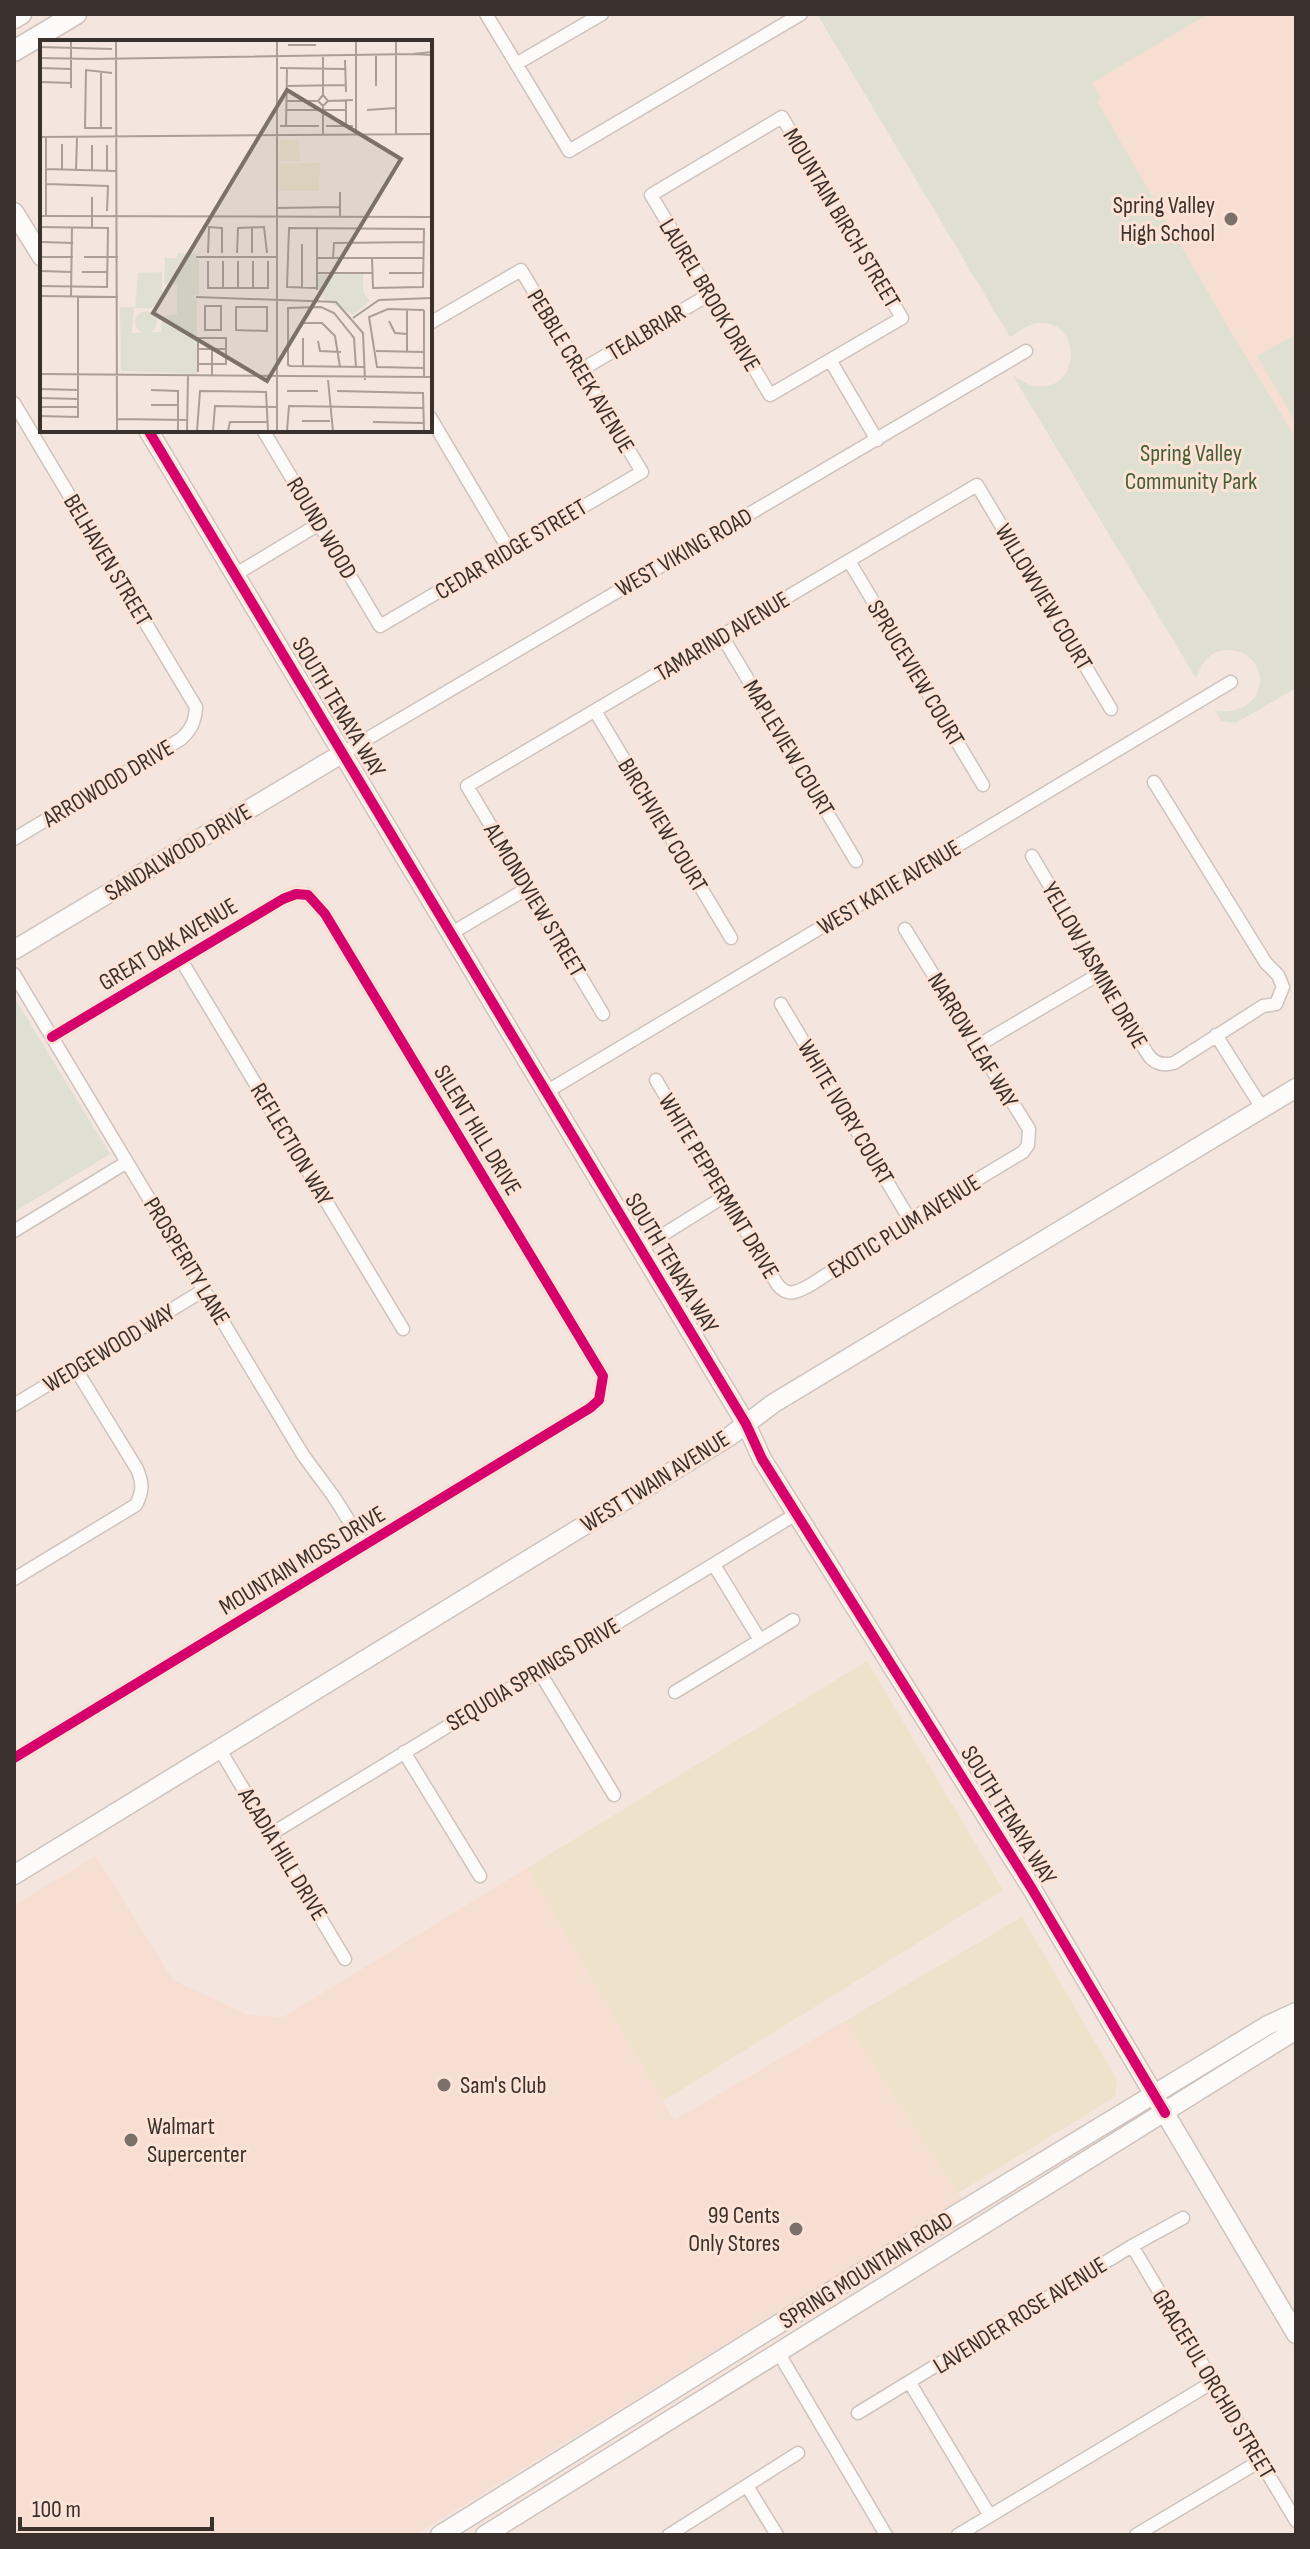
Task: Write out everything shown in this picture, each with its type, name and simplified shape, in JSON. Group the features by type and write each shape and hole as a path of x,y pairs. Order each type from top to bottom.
{"main road":[{"path":"14,18 21,14"},
{"path":"14,51 76,14"}],"street":[{"path":"486,14 569,151 801,14"},
{"path":"516,64 602,14"},
{"name":"MOUNTAIN BIRCH STREET","path":"651,195 782,117 902,318 830,360"},
{"name":"LAUREL BROOK DRIVE","path":"651,195 770,395 830,360"},
{"path":"14,212 40,254"},
{"name":"PEBBLE CREEK AVENUE","path":"432,322 521,270 642,472"},
{"name":"TEALBRIAR","path":"581,370 710,294"},
{"name":"WEST VIKING ROAD","path":"343,753 1026,351"},
{"path":"830,360 877,440"},
{"name":"BELHAVEN STREET","path":"14,403 196,707 195,719"},
{"path":"432,420 509,550"},
{"name":"SOUTH TENAYA WAY","path":"149,432 746,1424 762,1459 1032,1889 1296,2334"},
{"name":"ROUND WOOD","path":"264,432 380,626"},
{"name":"CEDAR RIDGE STREET","path":"380,626 642,472"},
{"name":"TAMARIND AVENUE","path":"467,786 977,485"},
{"name":"WILLOWVIEW COURT","path":"977,485 1111,709"},
{"path":"236,574 319,524"},
{"name":"SPRUCEVIEW COURT","path":"849,561 983,785"},
{"name":"MAPLEVIEW COURT","path":"722,636 856,861"},
{"name":"WEST KATIE AVENUE","path":"546,1092 1231,682"},
{"name":"BIRCHVIEW COURT","path":"595,711 731,938"},
{"name":"ARROWOOD DRIVE","path":"14,839 181,739 190,731 195,719"},
{"name":"SANDALWOOD DRIVE","path":"14,950 343,753"},
{"path":"1154,782 1283,987 1276,1004 1263,1006 1216,1035 1262,1108"},
{"name":"ALMONDVIEW STREET","path":"467,786 603,1014"},
{"name":"YELLOW JASMINE DRIVE","path":"1032,856 1137,1033 1147,1056 1165,1066 1182,1059 1216,1035"},
{"path":"450,934 528,888"},
{"name":"GREAT OAK AVENUE","path":"52,1037 283,899 296,894 308,895"},
{"name":"SILENT HILL DRIVE","path":"308,895 325,914 603,1376 602,1389"},
{"name":"NARROW LEAF WAY","path":"905,929 1029,1129 1028,1145 1023,1152"},
{"name":"REFLECTION WAY","path":"181,960 403,1329"},
{"path":"977,1046 1101,973"},
{"name":"PROSPERITY LANE","path":"14,974 303,1455 364,1545"},
{"name":"WHITE IVORY COURT","path":"781,1004 910,1220"},
{"name":"WHITE PEPPERMINT DRIVE","path":"656,1080 782,1291"},
{"name":"WEST TWAIN AVENUE","path":"14,1875 730,1436 774,1403 1296,1088"},
{"name":"EXOTIC PLUM AVENUE","path":"782,1291 797,1293 1023,1152"},
{"path":"14,1231 127,1162"},
{"path":"640,1249 725,1196"},
{"name":"WEDGEWOOD WAY","path":"14,1405 204,1290"},
{"path":"14,1579 136,1505 142,1494 137,1469 75,1368"},
{"name":"MOUNTAIN MOSS DRIVE","path":"14,1758 590,1408 599,1400 602,1389"},
{"name":"SEQUOIA SPRINGS DRIVE","path":"271,1834 796,1514"},
{"path":"714,1565 760,1640"},
{"path":"675,1692 793,1620"},
{"path":"539,1671 614,1795"},
{"name":"ACADIA HILL DRIVE","path":"220,1750 345,1959"},
{"path":"404,1752 480,1876"},
{"name":"SPRING MOUNTAIN ROAD","path":"440,2535 891,2254 1268,2025 1296,2012"},
{"name":"SPRING MOUNTAIN ROAD","path":"497,2532 778,2352 1296,2030"},
{"name":"LAVENDER ROSE AVENUE","path":"858,2413 1183,2218"},
{"name":"GRACEFUL ORCHID STREET","path":"1132,2246 1296,2521"},
{"path":"886,2535 778,2352 783,2337 848,2294 891,2254"},
{"path":"688,2409 760,2348 769,2331"},
{"path":"958,2535 1213,2382"},
{"path":"910,2383 990,2516"},
{"path":"669,2535 798,2453"},
{"path":"1136,2535 1260,2461"},
{"path":"747,2486 777,2535"},
{"path":"481,2510 497,2532"}],"shaded area":[{"name":"Spring Valley High School","path":"1068,14 1296,14 1296,438 1096,101 1101,98 1092,83"},
{"path":"96,1856 173,1980 248,2015 283,2017 527,1868 674,2120 845,2021 962,2199 415,2535 14,2535 14,1905"}],"green space":[{"name":"Spring Valley Community Park","path":"817,14 1208,14 1092,83 1101,98 1097,101 1296,438 1296,688 1236,723 1221,721 1215,711 1234,710 1248,704 1257,694 1260,682 1258,670 1252,660 1241,653 1226,650 1211,656 1196,678 1013,376 1031,385 1047,386 1059,380 1071,358 1070,345 1064,333 1054,325 1039,323 1010,337"},
{"path":"1296,334 1296,423 1257,356"},
{"path":"14,997 110,1154 14,1212"}],"sand":[{"path":"867,1661 1003,1890 663,2101 527,1868"},
{"path":"1022,1917 1117,2080 1115,2097 958,2193 845,2021"}],"cycle path":[{"path":"149,432 746,1424 762,1459 1032,1889 1165,2113"},
{"path":"14,1758 590,1408 599,1400 603,1376 325,914 308,895 296,894 283,899 52,1037"}],"place":[{"name":"Spring Valley High School","path":"1231,219"},
{"name":"Sam's Club","path":"444,2085"},
{"name":"Walmart Supercenter","path":"131,2140"},
{"name":"99 Cents Only Stores","path":"796,2229"}]}
